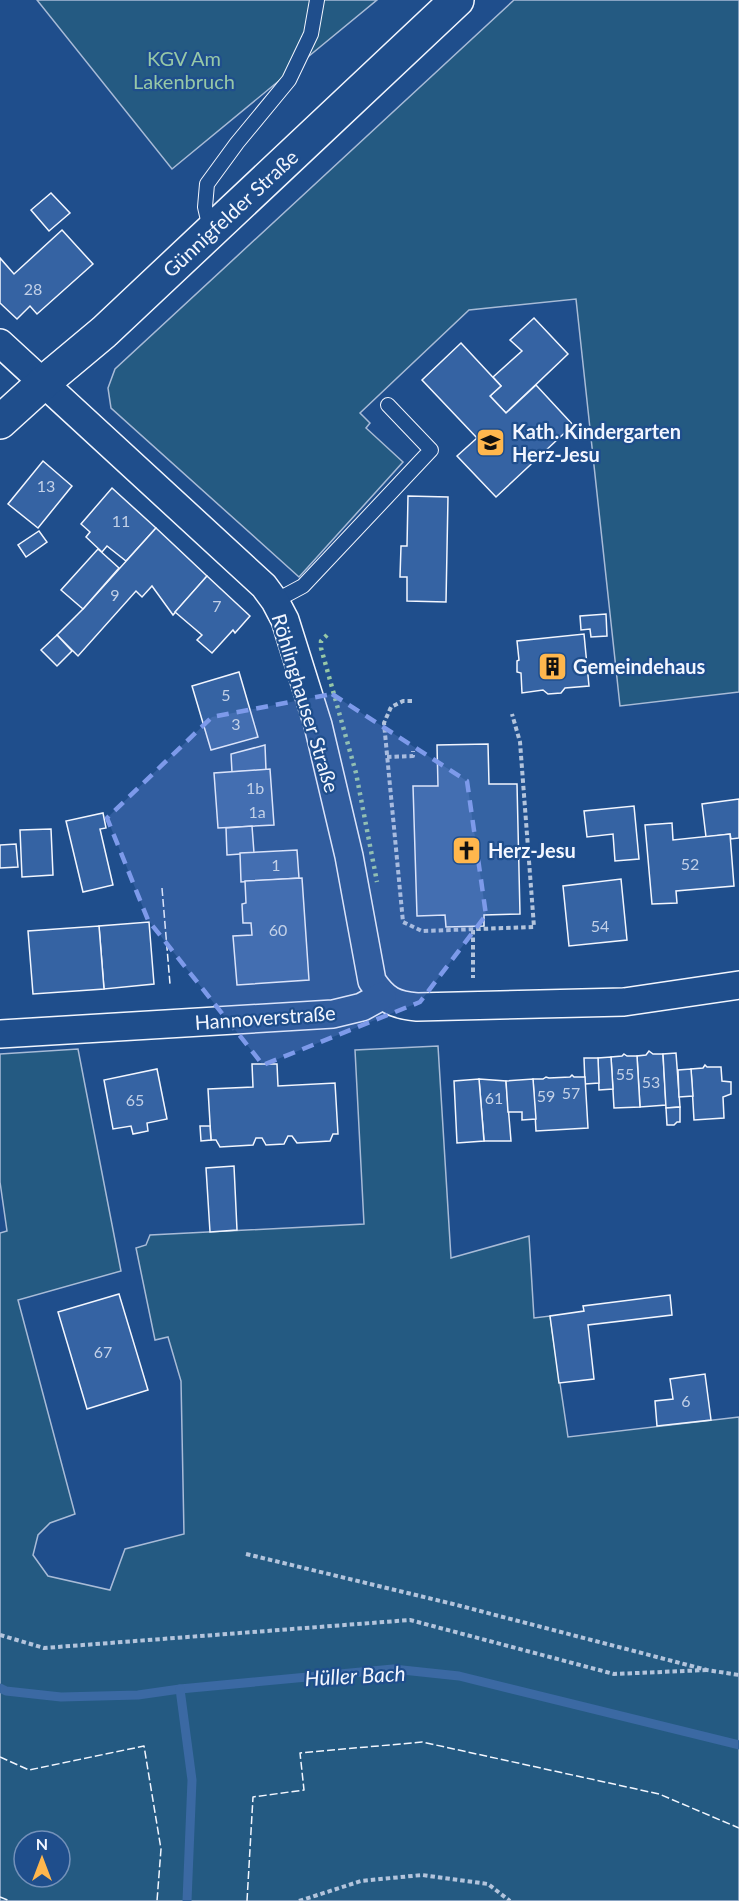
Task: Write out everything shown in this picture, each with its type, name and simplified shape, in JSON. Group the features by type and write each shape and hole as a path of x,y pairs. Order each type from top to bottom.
{"street":[{"name":"Günnigfelder Straße","path":"0,422 104,332 457,0"},
{"name":"Röhlinghauser Straße","path":"0,343 264,586 275,601 285,620 318,725 349,856 372,981 382,996"},
{"path":"382,996 401,1006 417,1007 612,1002 739,985"},
{"name":"Hannoverstraße","path":"0,1034 333,1014 362,1007 382,996"}],"lane":[{"path":"210,231 206,207 207,184 237,142 289,80 311,34 317,0"},
{"path":"275,601 303,586 431,450 388,405"}],"path":[{"path":"412,701 403,701 391,707 384,723 403,922 422,931 534,927 520,742 512,714"},
{"path":"387,757 413,756 413,751"},
{"path":"472,930 473,978"},
{"path":"246,1554 453,1604 707,1670 739,1675"},
{"path":"0,1635 44,1648 410,1620 614,1674 707,1670"},
{"path":"299,1901 361,1881 422,1875 488,1884 510,1901"}],"highlighted area":[{"path":"332,694 467,781 486,915 420,1002 263,1065 148,920 107,818 212,717"}],"green space":[{"name":"KGV Am Lakenbruch","path":"37,0 377,0 172,169"},
{"path":"514,0 739,0 739,692 620,706 576,299 469,310 360,413 370,423 366,428 403,462 299,577 111,408 108,388 115,369"},
{"path":"438,1046 451,1258 529,1236 534,1318 550,1316 568,1437 739,1417 739,1901 0,1901 0,1233 7,1231 0,1182 0,1054 78,1049 121,1271 18,1300 75,1514 50,1523 38,1535 33,1555 48,1576 110,1590 125,1549 184,1534 181,1381 168,1337 155,1340 136,1248 146,1245 150,1235 364,1224 355,1050"}],"building":[{"path":"51,193 70,213 49,231 31,210"},
{"path":"62,230 93,264 37,314 30,306 17,319 0,303 0,258 14,274"},
{"path":"534,318 568,354 506,413 490,396 501,386 493,377 522,351 510,340"},
{"path":"461,343 501,386 490,396 506,413 536,385 573,425 496,497 457,456 477,438 422,380"},
{"path":"43,461 72,486 38,528 8,504"},
{"path":"112,488 156,528 126,561 107,546 102,552 86,537 90,532 81,524"},
{"path":"408,496 448,497 446,602 407,601 407,577 400,577 401,546 407,546"},
{"path":"156,528 207,576 173,615 152,586 142,597 136,591 78,656 57,635"},
{"path":"39,531 47,542 26,557 18,545"},
{"path":"98,549 119,568 83,609 61,590"},
{"path":"207,576 250,616 235,633 233,630 212,653 197,640 202,635 175,612"},
{"path":"606,614 607,636 591,637 590,629 581,630 580,616"},
{"name":"Gemeindehaus","path":"584,634 589,686 565,688 561,693 548,694 543,690 522,693 521,673 517,672 517,661 519,660 517,641"},
{"path":"57,635 72,651 57,666 41,650"},
{"path":"239,672 258,737 211,750 192,686"},
{"name":"Herz-Jesu","path":"488,744 489,784 517,784 520,914 484,915 484,926 446,927 445,915 417,916 413,786 438,786 437,745"},
{"path":"265,745 266,770 232,772 231,754"},
{"path":"270,769 274,825 218,828 214,773"},
{"path":"739,799 739,838 731,839 730,834 706,837 702,804"},
{"path":"634,806 639,859 615,861 613,834 587,837 584,811"},
{"path":"103,813 106,828 100,829 113,885 83,892 66,821"},
{"path":"672,823 673,840 730,834 734,886 676,891 677,903 652,904 645,825"},
{"path":"252,826 254,853 227,855 226,828"},
{"path":"51,829 53,875 22,877 20,830"},
{"path":"16,844 18,867 0,868 0,845"},
{"path":"297,850 299,878 241,882 240,853"},
{"path":"302,878 309,980 237,985 233,936 252,935 251,923 243,923 242,904 246,903 245,881"},
{"path":"621,879 627,940 569,946 563,886"},
{"path":"149,922 154,984 104,989 99,926"},
{"path":"99,926 104,989 33,994 28,931"},
{"path":"649,1051 653,1054 663,1054 666,1105 640,1107 637,1056 646,1055"},
{"path":"676,1053 680,1107 666,1108 663,1054"},
{"path":"624,1054 637,1056 640,1107 614,1108 611,1057"},
{"path":"611,1057 613,1089 599,1090 598,1058"},
{"path":"584,1058 598,1058 599,1083 585,1084"},
{"path":"252,1064 277,1064 278,1086 335,1083 338,1134 333,1134 330,1141 297,1143 292,1136 288,1136 284,1144 266,1145 262,1138 256,1138 253,1145 220,1147 216,1140 211,1140 208,1089 253,1087"},
{"path":"705,1065 721,1067 722,1081 731,1082 731,1094 723,1097 724,1118 694,1120 691,1069 703,1068"},
{"path":"157,1069 167,1119 147,1123 148,1131 133,1134 131,1126 113,1129 104,1080"},
{"path":"691,1069 693,1096 679,1097 678,1070"},
{"path":"572,1075 585,1077 588,1128 536,1131 533,1079"},
{"path":"479,1079 506,1081 511,1141 484,1141"},
{"path":"479,1079 484,1141 457,1143 454,1081"},
{"path":"533,1079 536,1119 522,1120 522,1112 508,1112 506,1081"},
{"path":"680,1107 680,1122 667,1125 666,1108"},
{"path":"200,1126 210,1126 211,1140 201,1141"},
{"path":"234,1166 237,1230 210,1232 206,1168"},
{"path":"119,1294 148,1390 87,1409 58,1312"},
{"path":"670,1295 672,1315 588,1325 594,1379 559,1383 550,1316 584,1311 583,1306"},
{"path":"705,1374 711,1420 657,1426 655,1401 673,1399 670,1379"}],"waterway":[{"name":"Hüller Bach","path":"0,1688 6,1691 61,1697 138,1695 393,1669 459,1676 739,1745"},
{"path":"180,1689 192,1780 187,1901"}],"hedge":[{"path":"327,635 321,641 321,648 356,773 377,882"}],"fence":[{"path":"162,888 170,984"},
{"path":"247,1901 253,1797 304,1790 300,1753 422,1742 659,1794 739,1828"},
{"path":"0,1757 29,1770 144,1746 161,1849 157,1901"},
{"path":"0,1897 10,1901"}],"place":[{"name":"Kath. Kindergarten Herz-Jesu","path":"491,443"},
{"name":"Gemeindehaus","path":"552,666"},
{"name":"Herz-Jesu","path":"467,850"}]}
